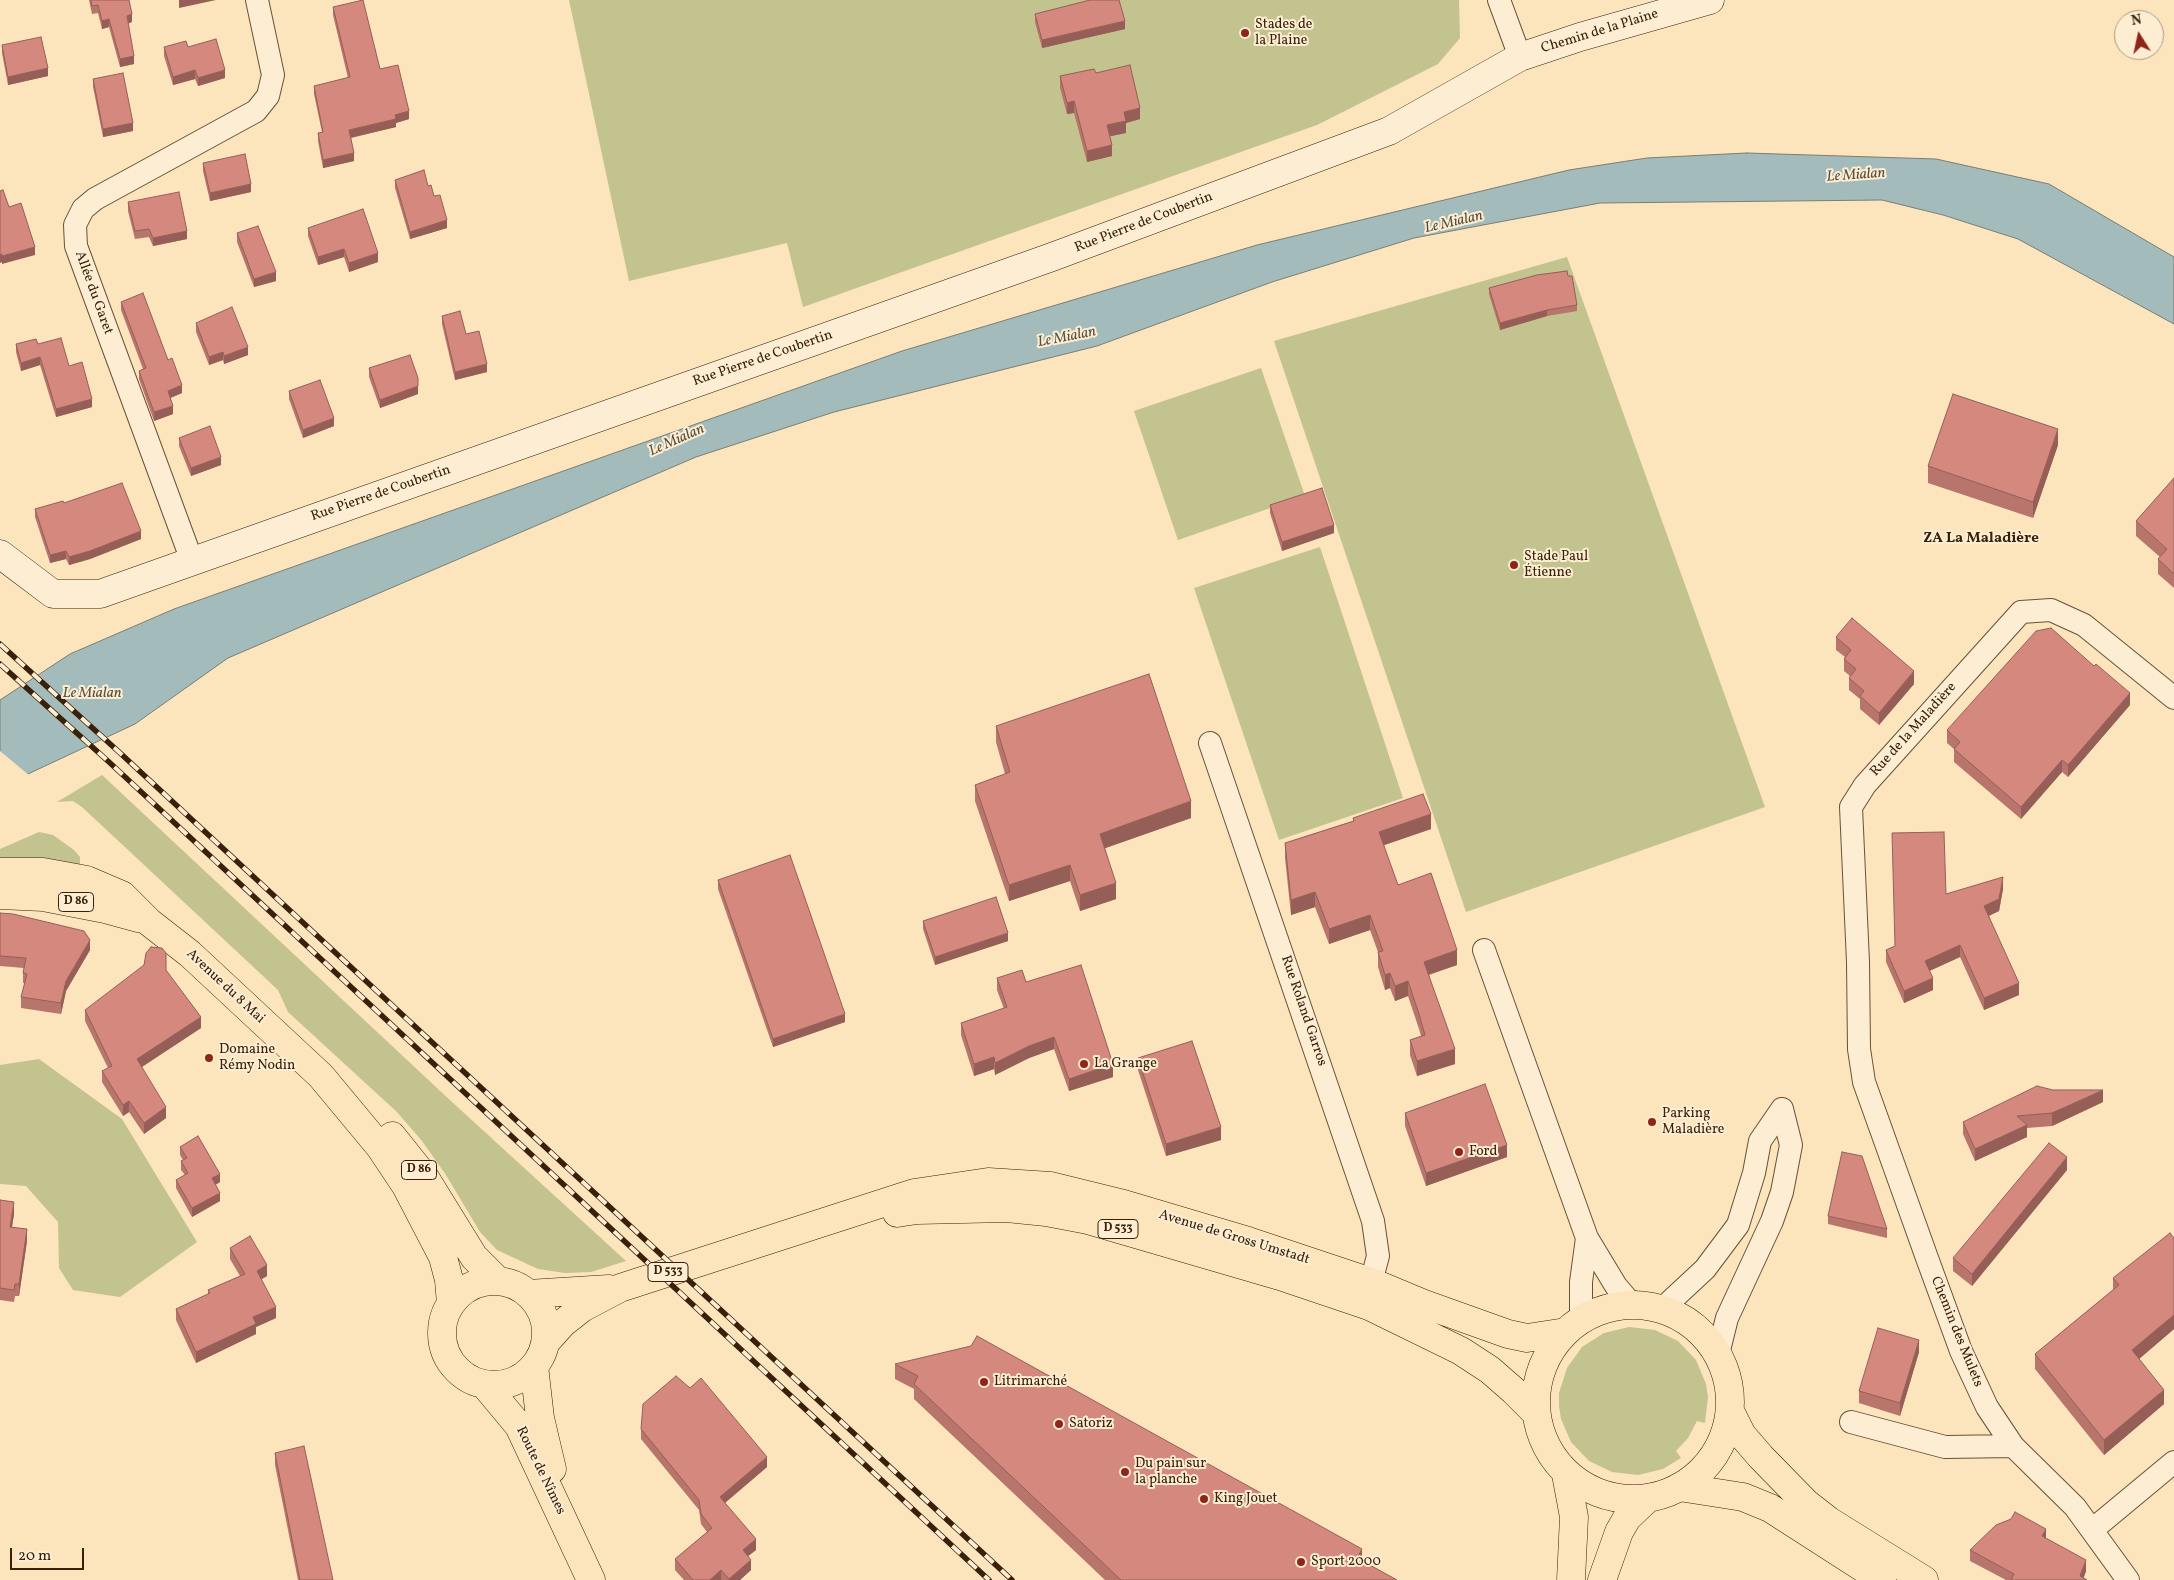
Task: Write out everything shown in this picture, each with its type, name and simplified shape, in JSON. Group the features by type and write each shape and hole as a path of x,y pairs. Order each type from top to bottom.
{"main road":[{"name":"Avenue du 8 Mai","path":"0,872 44,872 87,880 122,895 149,922 190,954 320,1076"},
{"name":"Avenue du 8 Mai","path":"0,895 61,900 105,909 149,922"},
{"name":"D 86","path":"320,1076 357,1102 392,1135 424,1176 474,1257 498,1281"},
{"name":"D 86","path":"320,1076 380,1147 406,1186 443,1258 449,1280 451,1304"},
{"name":"Avenue de Gross Umstadt","path":"540,1354 563,1322 582,1308 620,1288 914,1193 949,1186 988,1182 1051,1186 1088,1194 1248,1241 1371,1282 1424,1304 1508,1334 1527,1338 1574,1326"},
{"name":"Avenue de Gross Umstadt","path":"809,1226 917,1210 958,1208 1007,1208 1046,1212 1088,1220 1280,1276 1369,1306 1414,1327 1468,1356 1514,1390 1536,1413"},
{"path":"498,1281 514,1285 528,1294 538,1307 545,1321 540,1354 512,1382 484,1384 466,1377 448,1357 442,1330 451,1304 467,1289 487,1282 498,1281"},
{"name":"Avenue de Gross Umstadt","path":"528,1294 620,1288"},
{"path":"1619,1306 1651,1307 1684,1320 1703,1335 1718,1354 1728,1382 1730,1412 1725,1434 1714,1455 1699,1473 1680,1487 1648,1498 1626,1499 1604,1495 1584,1486 1566,1474 1551,1456 1541,1435 1536,1413 1536,1390 1541,1369 1551,1349 1574,1326 1600,1311 1619,1306"},
{"name":"Route de Nîmes","path":"540,1354 535,1387 542,1426 572,1537"},
{"name":"Route de Nîmes","path":"484,1384 519,1426 591,1580"},
{"path":"1730,1412 1748,1442 1806,1503 1829,1521 1924,1580"},
{"path":"1566,1474 1574,1517 1571,1580"},
{"path":"1680,1487 1744,1498 1770,1508 1882,1580"},
{"path":"1602,1580 1619,1532 1627,1518 1648,1498"}],"street":[{"name":"Allée du Garet","path":"192,561 76,246 75,225 83,209 94,199 256,111 262,104 268,96 273,75 257,0"},
{"path":"1499,0 1520,57"},
{"name":"Chemin de la Plaine","path":"1520,57 1580,37 1710,0"},
{"name":"Rue Pierre de Coubertin","path":"0,554 53,594 100,594 1052,257 1380,134 1520,57"},
{"name":"Rue de la Maladière","path":"1859,1049 1858,962 1851,807 1865,785 2020,612 2051,610 2084,625 2174,698"},
{"name":"Rue Roland Garros","path":"1210,742 1373,1221 1378,1256 1371,1282"},
{"path":"1484,950 1587,1238 1616,1286 1628,1300 1651,1307 1705,1269 1738,1225 1756,1166 1760,1140 1782,1109 1791,1145 1782,1192 1772,1221 1727,1318 1718,1354"},
{"name":"Chemin des Mulets","path":"1859,1049 1864,1082 1961,1351 1986,1407 2013,1446 2075,1508 2126,1578"},
{"path":"1574,1326 1587,1238"},
{"path":"1852,1422 1945,1446 2013,1446"},
{"path":"2092,1530 2174,1462"}],"green space":[{"path":"569,0 1459,0 1460,38 1438,64 1317,125 803,307 787,243 629,281"},
{"name":"Stade Paul Étienne","path":"1567,257 1765,807 1466,912 1274,341"},
{"path":"1261,368 1305,496 1178,540 1134,411"},
{"path":"1320,547 1403,798 1279,840 1194,588"},
{"path":"102,775 452,1102 626,1261 591,1272 565,1273 538,1269 497,1250 480,1232 446,1175 422,1141 397,1112 288,1012 278,990 82,807 73,801 57,802"},
{"path":"39,832 53,835 74,850 80,857 80,866 0,867 0,849"},
{"path":"39,1059 122,1119 197,1242 120,1297 73,1290 59,1268 58,1222 26,1186 0,1184 0,1065"},
{"path":"1629,1327 1655,1330 1678,1341 1696,1360 1706,1384 1708,1397 1705,1423 1697,1421 1688,1438 1676,1451 1681,1458 1663,1469 1638,1475 1612,1472 1589,1461 1571,1442 1561,1419 1559,1406 1559,1393 1567,1368 1582,1347 1604,1333"}],"water":[{"name":"Le Mialan","path":"1747,153 1936,159 2049,184 2174,257 2174,324 2018,239 1943,215 1882,200 1600,203 1414,238 1272,282 1097,346 834,412 696,457 228,658 135,724 0,787 0,700 70,654 174,609 902,351 1257,245 1569,170 1647,158"}],"pier":[{"path":"0,751 30,776 0,789"}],"building":[{"path":"91,0 129,0 132,14 127,16 134,56 120,59 109,19 102,21 98,5 92,6"},
{"path":"363,0 380,69 398,65 409,111 395,115 396,119 349,130 354,153 323,160 318,133 323,132 314,86 350,77 333,7"},
{"path":"1090,0 1119,0 1125,21 1042,40 1035,14"},
{"path":"41,37 48,68 8,77 2,45"},
{"path":"216,39 225,70 198,78 195,70 173,77 164,47 186,41 188,47"},
{"path":"1130,65 1140,108 1124,112 1126,121 1107,125 1112,145 1087,151 1074,101 1067,103 1060,76 1094,69 1096,73"},
{"path":"123,73 133,123 103,129 93,79"},
{"path":"245,154 251,184 210,193 203,163"},
{"path":"424,170 428,186 431,185 434,196 440,195 447,220 410,232 395,180"},
{"path":"3,190 9,207 21,203 35,247 2,256 2,254 0,255 0,191"},
{"path":"179,192 187,231 153,238 149,229 135,231 128,202"},
{"path":"363,209 378,253 349,263 344,249 318,257 308,228"},
{"path":"258,226 276,272 254,279 237,233"},
{"path":"1567,271 1568,276 1572,276 1577,305 1547,310 1500,323 1489,288 1537,275"},
{"path":"143,293 168,360 172,358 182,385 168,391 173,406 154,412 139,371 146,368 121,302"},
{"path":"232,307 248,347 224,356 223,352 209,357 196,323"},
{"path":"460,311 466,334 479,331 487,364 455,372 442,316"},
{"path":"61,338 69,366 82,362 92,399 56,409 40,357 21,363 16,344 36,339 38,344"},
{"path":"410,355 418,378 418,386 380,400 369,368"},
{"path":"320,380 334,418 303,430 289,391"},
{"path":"1953,394 2058,429 2033,502 1928,466"},
{"path":"210,426 221,457 191,468 179,438"},
{"path":"2174,478 2174,574 2158,559 2167,549 2136,521"},
{"path":"122,483 141,531 69,557 66,551 50,555 35,509 63,501 64,503"},
{"path":"1322,488 1334,525 1282,542 1270,505"},
{"path":"1852,618 1914,671 1879,713 1860,696 1864,691 1849,678 1856,669 1844,659 1851,650 1836,637"},
{"path":"2051,628 2094,666 2096,664 2130,693 2068,765 2062,760 2021,807 1954,749 1960,742 1947,730 2036,631"},
{"path":"1149,674 1191,801 1100,834 1116,883 1080,895 1070,865 1009,885 975,785 1010,772 996,726"},
{"path":"1423,794 1431,814 1379,832 1398,885 1431,873 1457,950 1424,962 1455,1049 1417,1061 1410,1040 1425,1035 1419,1014 1408,981 1395,986 1390,973 1385,975 1378,952 1383,951 1370,915 1329,929 1315,892 1291,900 1285,843 1354,821 1353,818"},
{"path":"1944,832 1946,894 2003,877 1999,899 1984,906 2019,983 1984,998 1960,945 1925,961 1933,978 1904,991 1886,950 1895,946 1892,833"},
{"path":"790,855 845,1014 773,1039 718,880"},
{"path":"996,897 1008,933 935,957 923,921"},
{"path":"0,913 13,914 84,931 90,940 66,981 61,1003 21,997 27,974 23,973 26,958 0,956"},
{"path":"151,947 162,948 166,953 166,970 201,1017 137,1059 166,1107 144,1123 129,1101 123,1105 102,1071 112,1066 85,1010 144,965 146,953"},
{"path":"1081,965 1113,1064 1069,1079 1054,1037 1029,1046 995,1063 994,1057 974,1064 961,1023 1007,1007 997,978 1022,970 1026,982"},
{"path":"1192,1041 1221,1127 1166,1144 1138,1058"},
{"path":"1485,1084 1507,1145 1426,1173 1405,1113"},
{"path":"2037,1086 2053,1090 2103,1090 2052,1113 2017,1116 2027,1125 1975,1149 1963,1122"},
{"path":"198,1136 220,1174 212,1178 220,1193 192,1208 176,1180 188,1173 181,1161 187,1158 180,1147"},
{"path":"2049,1143 2067,1157 1972,1274 1953,1258"},
{"path":"1842,1152 1862,1156 1887,1229 1828,1216"},
{"path":"0,1200 14,1202 10,1227 27,1229 19,1284 15,1284 14,1290 0,1288"},
{"path":"2170,1233 2174,1238 2174,1315 2132,1350 2164,1390 2104,1440 2035,1354 2119,1285 2113,1278"},
{"path":"250,1236 267,1265 257,1271 276,1307 253,1317 256,1324 196,1352 176,1309 210,1293 208,1290 245,1274 230,1248"},
{"path":"1878,1328 1919,1340 1900,1403 1859,1391"},
{"path":"977,1336 1362,1549 1357,1558 1397,1580 1121,1580 914,1384 918,1376 895,1364 971,1346"},
{"path":"676,1376 690,1388 701,1378 767,1457 720,1497 756,1539 743,1550 751,1560 729,1579 721,1570 710,1580 693,1580 675,1559 712,1528 701,1514 699,1500 641,1429 643,1404"},
{"path":"304,1446 333,1580 300,1580 275,1453"},
{"path":"2015,1512 2046,1529 2042,1536 2086,1560 2080,1576 2087,1580 2011,1580 2014,1574 1970,1550 1996,1525 2011,1519"}],"railway":[{"path":"0,644 119,752 1012,1580"},
{"path":"0,664 109,762 989,1580"}],"place":[{"name":"Stades de la Plaine","path":"1245,33"},
{"name":"Stade Paul Étienne","path":"1514,565"},
{"name":"Domaine Rémy Nodin","path":"209,1058"},
{"name":"La Grange","path":"1084,1064"},
{"name":"Parking Maladière","path":"1652,1122"},
{"name":"Ford","path":"1459,1152"},
{"name":"Litrimarché","path":"984,1382"},
{"name":"Satoriz","path":"1059,1424"},
{"name":"Du pain sur la planche","path":"1125,1472"},
{"name":"King Jouet","path":"1204,1499"},
{"name":"Sport 2000","path":"1301,1562"}],"district":[{"name":"ZA La Maladière","path":"1981,539"}]}
